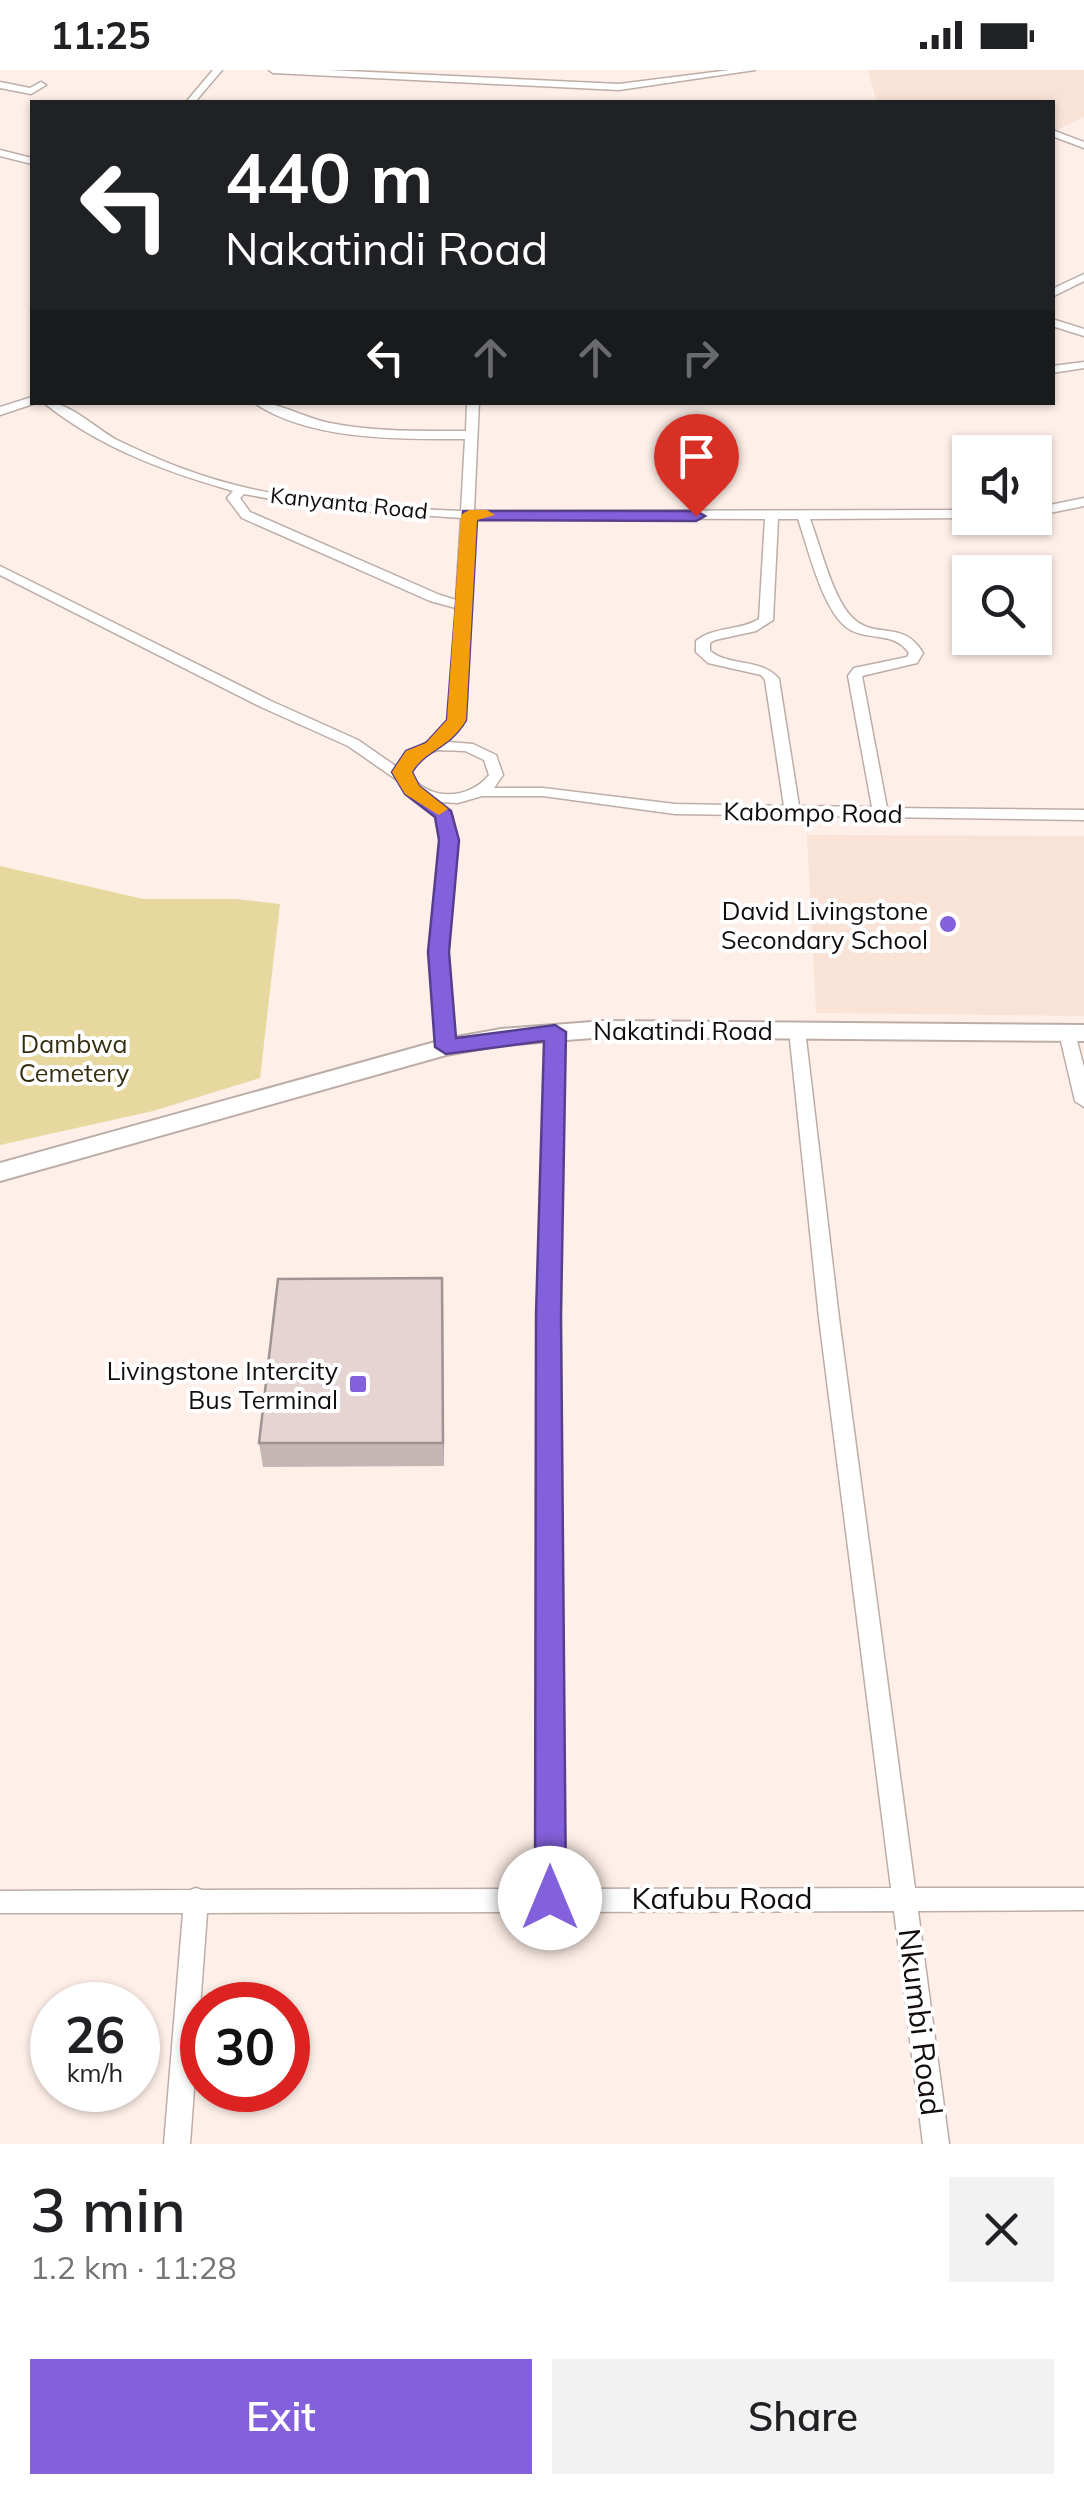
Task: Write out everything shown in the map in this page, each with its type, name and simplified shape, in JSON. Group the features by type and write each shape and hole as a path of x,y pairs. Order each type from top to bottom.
{"highway":[{"name":"Nakatindi Road","path":"0,1172 446,1047 555,1032 1076,1033"}],"street":[{"path":"192,100 218,70"},
{"path":"273,70 619,87 751,70"},
{"path":"1055,134 1084,145"},
{"path":"0,153 30,160"},
{"path":"1055,292 1084,276"},
{"path":"1055,323 1084,333"},
{"path":"1055,370 1084,365"},
{"path":"0,410 30,402"},
{"name":"Kanyanta Road","path":"53,405 119,449 173,471 242,490 353,509 469,515 952,514"},
{"path":"268,405 322,423 361,430 471,435"},
{"path":"404,778 405,764 448,734 457,720 473,405"},
{"path":"242,490 234,498 246,515 435,598 465,606"},
{"path":"1052,509 1084,502"},
{"path":"772,516 766,620 752,630 708,636 702,652 713,660 766,672 772,679 792,812"},
{"path":"803,516 844,619 860,629 905,639 916,653 912,660 859,671 855,676 881,814"},
{"path":"0,570 266,704 353,743 404,778 412,790 444,815 449,840 439,952 446,1047"},
{"path":"449,840 479,793 496,776 496,766 481,751 458,704"},
{"path":"353,743 391,750 453,745 481,751"},
{"name":"Kabompo Road","path":"496,766 544,792"},
{"name":"Kabompo Road","path":"479,793 544,792 675,809 1084,815"},
{"path":"424,796 454,800 479,793"},
{"name":"Nkumbi Road","path":"798,1030 829,1318 936,2144"},
{"path":"550,1898 548,1315 555,1032"},
{"path":"1076,1033 1084,1101"},
{"path":"177,2144 196,1899"},
{"name":"Kafubu Road","path":"0,1902 1084,1899"}],"shaded area":[{"path":"868,70 1084,70 1084,117 1055,131 1055,100 876,100"},
{"name":"David Livingstone Secondary School","path":"807,835 1084,836 1084,1016 816,1013"}],"green space":[{"name":"Dambwa Cemetery","path":"0,866 143,899 236,899 280,904 260,1078 153,1111 0,1145"}],"building":[{"name":"Livingstone Intercity Bus Terminal","path":"442,1278 443,1443 259,1443 278,1279"}],"slow traffic":[{"path":"439,809 412,790 404,782 402,772 412,756 433,747 457,720 469,515 487,515"}],"place":[{"name":"David Livingstone Secondary School","path":"948,924"},
{"name":"Livingstone Intercity Bus Terminal","path":"358,1384"}],"route":[{"path":"550,1898 552,1547 548,1315 555,1032 446,1047 439,952 449,840 444,815 404,782 402,772 412,756 433,747 457,720 469,515 696,516"}]}
